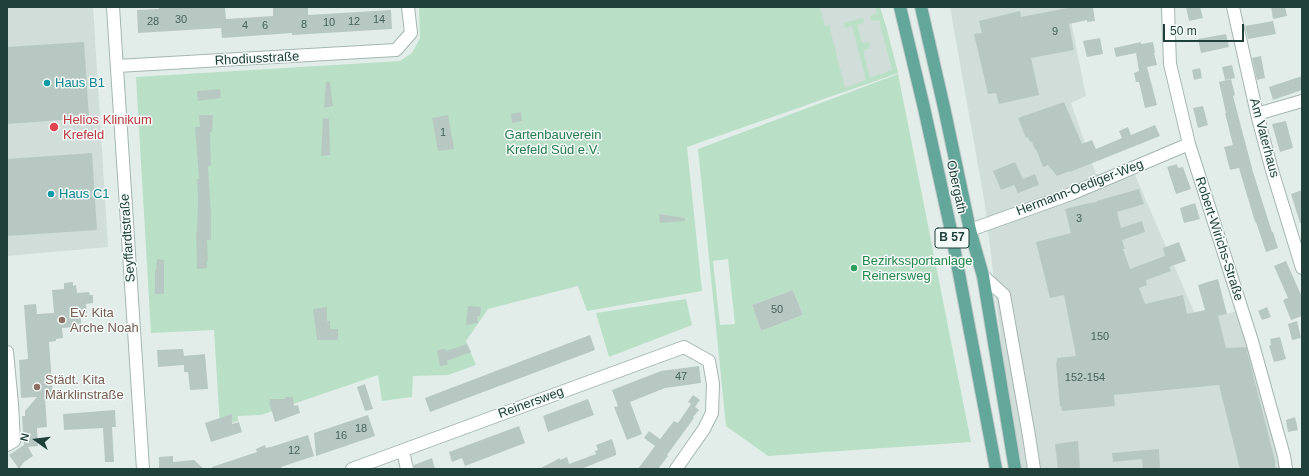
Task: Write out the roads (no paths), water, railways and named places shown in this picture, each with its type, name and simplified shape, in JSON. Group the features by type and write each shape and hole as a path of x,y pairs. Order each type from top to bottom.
{"main road":[{"name":"Obergath","path":"901,7 950,226 996,469"},
{"name":"Obergath","path":"921,7 970,230 983,276 1015,469"}],"street":[{"name":"Seyffardtstraße","path":"113,7 143,469"},
{"name":"Rhodiusstraße","path":"118,66 396,50 411,33 408,7"},
{"name":"Robert-Wirichs-Straße","path":"1168,7 1170,64 1189,144 1252,341 1284,456 1286,469"},
{"name":"Am Vaterhaus","path":"1233,7 1257,114 1271,167 1302,268"},
{"path":"1257,114 1302,101"},
{"name":"Hermann-Oediger-Weg","path":"970,230 1071,194 1189,144"},
{"path":"983,276 1004,295 1034,469"},
{"name":"Reinersweg","path":"352,469 684,347 709,361 713,384 712,413 704,430 676,469"},
{"path":"7,352 14,440 7,445"},
{"path":"403,451 407,469"}],"place":[{"name":"Haus B1","path":"47,83"},
{"name":"Helios Klinikum Krefeld","path":"54,127"},
{"name":"Haus C1","path":"51,194"},
{"name":"Bezirkssportanlage Reinersweg","path":"854,268"},
{"name":"Ev. Kita Arche Noah","path":"62,320"},
{"name":"Städt. Kita Märklinstraße","path":"37,387"}],"park label":[{"name":"Gartenbauverein Krefeld Süd e.V.","path":"553,142"}]}
